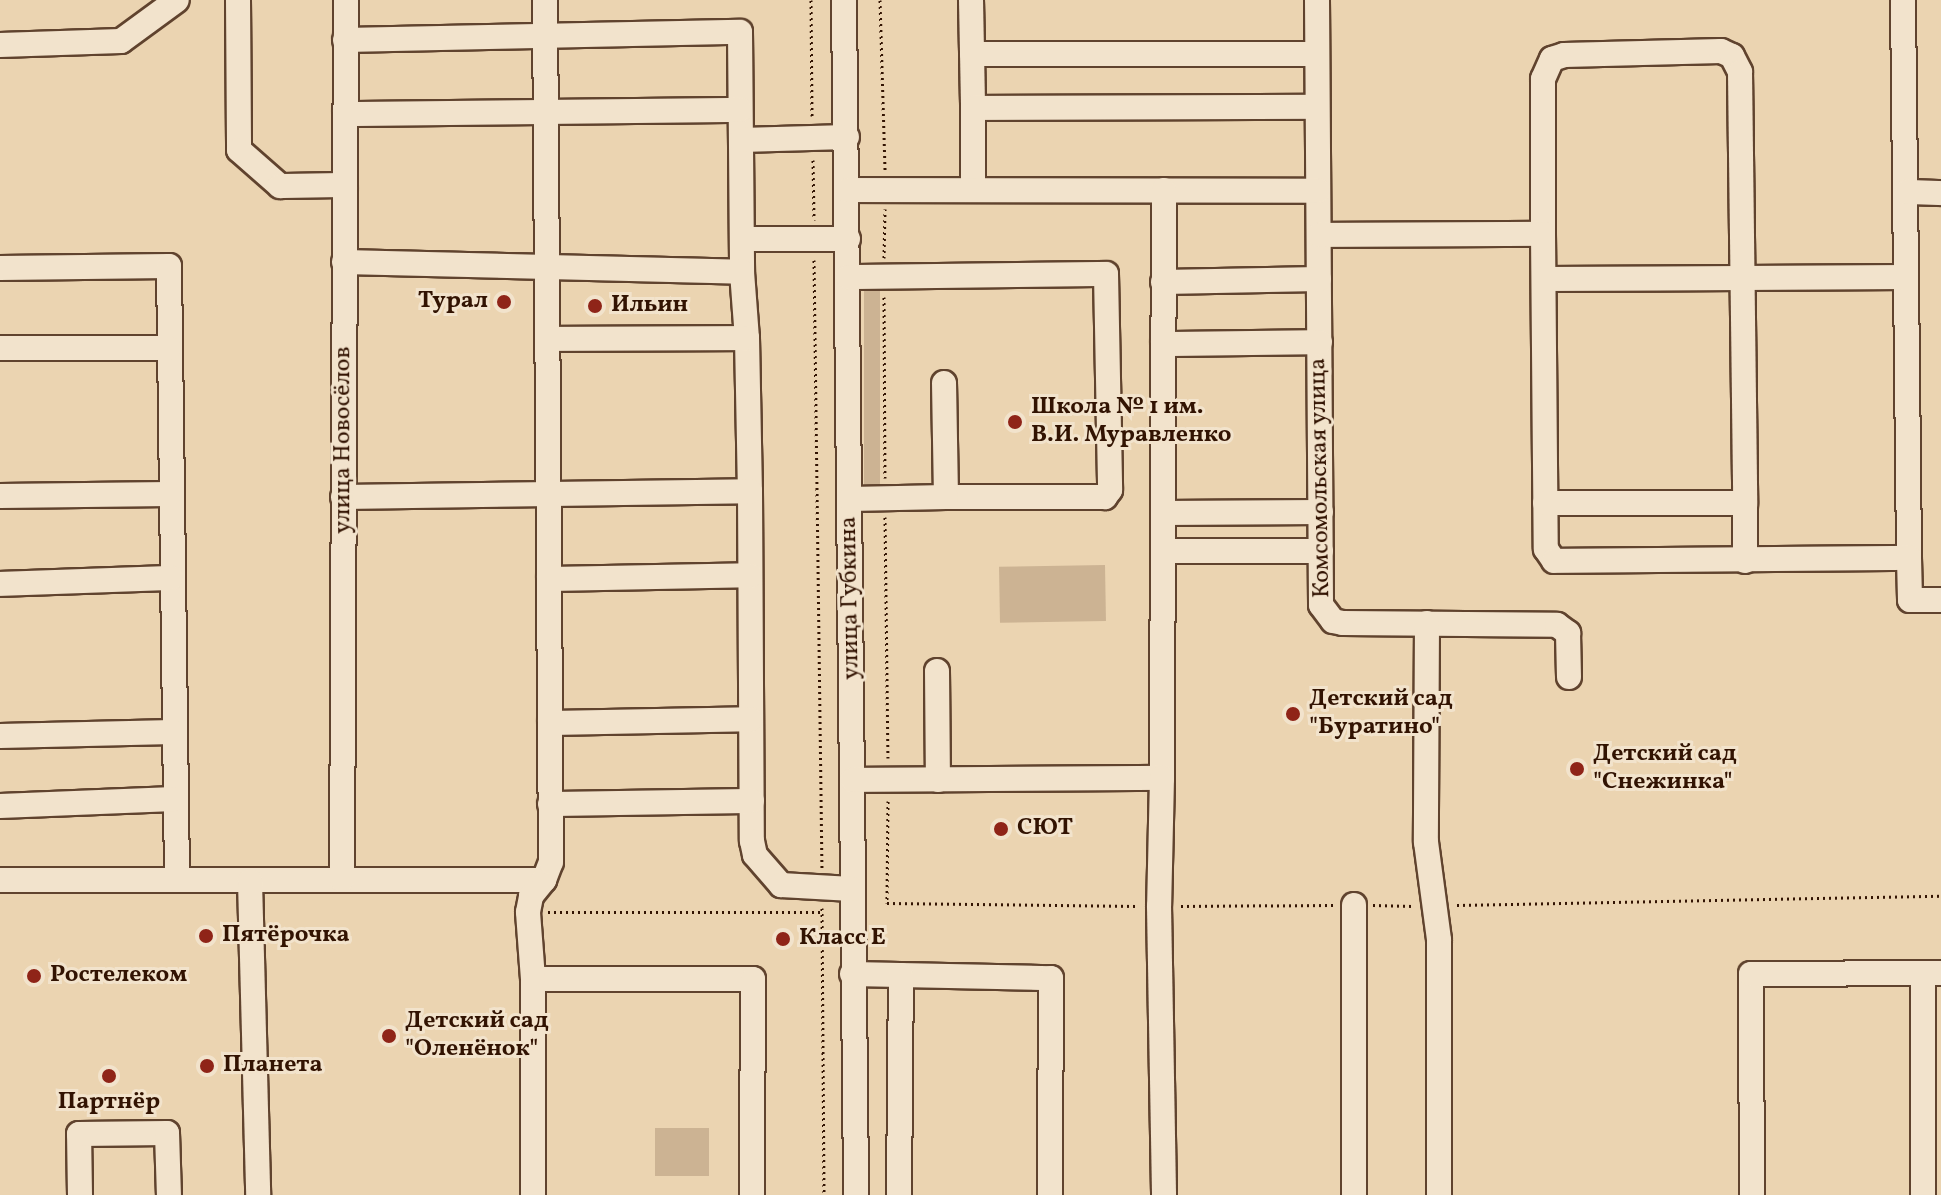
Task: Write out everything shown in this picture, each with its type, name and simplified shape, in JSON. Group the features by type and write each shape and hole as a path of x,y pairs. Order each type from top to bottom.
{"street":[{"path":"0,45 121,41 177,0"},
{"path":"238,0 239,150 280,186 345,185"},
{"name":"улица Новосёлов","path":"342,880 346,0"},
{"path":"533,1195 533,979 528,912 531,896 544,880 551,862 545,0"},
{"name":"улица Губкина","path":"844,0 856,1195"},
{"path":"971,0 973,190"},
{"name":"Комсомольская улица","path":"1317,0 1321,605 1333,621 1427,623"},
{"path":"1903,0 1910,600 1941,600"},
{"path":"345,40 740,32 742,272 747,338 750,491 750,719 755,855 776,881 822,900 852,889"},
{"path":"1745,561 1740,72 1732,56 1721,51 1564,55 1552,59 1543,79 1543,234 1546,549 1554,561 1562,563 1745,561 1909,558"},
{"path":"972,54 1317,54"},
{"path":"973,108 1317,107"},
{"path":"345,114 740,110"},
{"path":"741,140 847,137"},
{"path":"848,190 1318,191"},
{"path":"1164,190 1159,906 1164,1195"},
{"path":"1907,192 1941,193"},
{"path":"1319,235 1543,234"},
{"path":"742,239 848,239"},
{"path":"344,262 742,272"},
{"path":"0,268 169,266 177,880"},
{"path":"848,277 1106,274 1110,490 1105,497 850,499"},
{"path":"1544,279 1906,277"},
{"path":"1163,282 1319,279"},
{"path":"547,339 747,338"},
{"path":"1163,344 1320,342"},
{"path":"0,348 169,348"},
{"path":"944,383 946,497"},
{"path":"343,497 750,491"},
{"path":"0,496 170,494"},
{"path":"1545,503 1745,503"},
{"path":"1163,513 1321,512"},
{"path":"1163,551 1321,551"},
{"path":"549,579 750,575"},
{"path":"0,584 171,578"},
{"path":"1439,1195 1439,940 1426,842 1427,623 1557,625 1568,633 1569,677"},
{"path":"937,671 938,780"},
{"path":"550,723 750,719"},
{"path":"0,736 173,732"},
{"path":"853,780 1162,778"},
{"path":"0,806 174,799"},
{"path":"550,804 752,801"},
{"path":"0,880 544,880"},
{"path":"250,881 258,1195"},
{"path":"1354,905 1354,1195"},
{"path":"1752,1195 1751,974 1932,973 1923,1195"},
{"path":"852,974 1051,978 1050,1195"},
{"path":"899,1195 901,975"},
{"path":"533,979 753,979 752,1195"},
{"path":"80,1195 79,1134 167,1133 169,1195"}],"path":[{"path":"811,0 824,1195"},
{"path":"528,912 822,900"}],"shaded area":[{"path":"864,287 880,287 880,488 864,488"},
{"path":"1105,565 1106,621 1000,623 999,567"},
{"path":"655,1128 709,1128 709,1176 655,1176"}],"place":[{"name":"Турал","path":"504,302"},
{"name":"Ильин","path":"595,306"},
{"name":"Школа № 1 им. В.И. Муравленко","path":"1015,422"},
{"name":"Детский сад \"Буратино\"","path":"1293,714"},
{"name":"Детский сад \"Снежинка\"","path":"1577,769"},
{"name":"СЮТ","path":"1001,829"},
{"name":"Пятёрочка","path":"206,936"},
{"name":"Класс Е","path":"783,939"},
{"name":"Ростелеком","path":"34,976"},
{"name":"Детский сад \"Оленёнок\"","path":"389,1036"},
{"name":"Планета","path":"207,1066"},
{"name":"Партнёр","path":"109,1076"}]}
